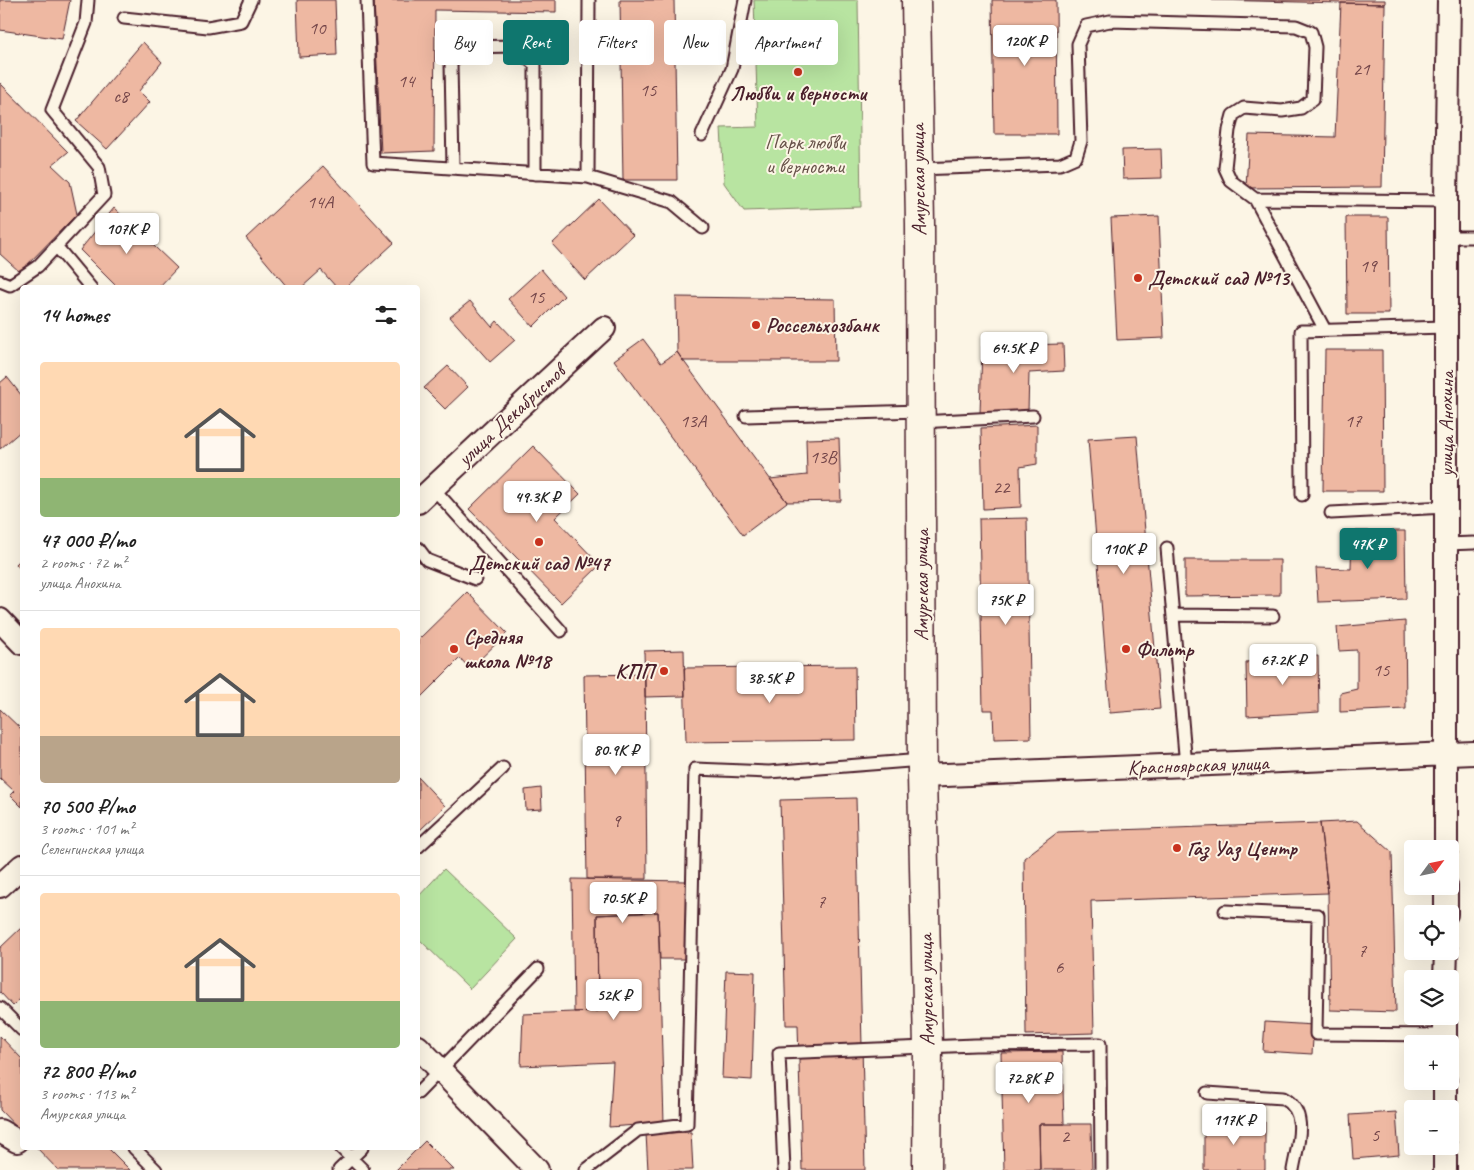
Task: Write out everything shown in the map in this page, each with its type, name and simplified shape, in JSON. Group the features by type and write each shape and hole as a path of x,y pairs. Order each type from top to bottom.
{"main road":[{"name":"Амурская улица","path":"916,0 922,768 928,1048 927,1170"}],"street":[{"name":"улица Анохина","path":"1446,840 1446,201 1449,0"},
{"name":"улица Декабристов","path":"425,495 604,328"},
{"path":"0,620 20,641"},
{"name":"Красноярская улица","path":"922,768 1186,766 1474,753"},
{"path":"0,886 20,868"},
{"path":"420,1049 537,1170"},
{"path":"1444,1170 1445,1155"}],"lane":[{"path":"0,281 10,285 38,266 104,195 100,167 52,110 86,23 88,0"},
{"path":"124,18 208,27 241,21 252,0"},
{"path":"367,0 373,164 588,177 672,202 703,228"},
{"path":"588,177 589,0"},
{"path":"702,135 732,70 745,0"},
{"path":"918,170 1060,164 1076,157 1081,141 1078,44 1086,26 1110,21 1296,26 1312,32 1315,47 1313,99 1301,108 1282,111 1244,108 1233,115 1228,130 1225,168 1231,181 1255,199 1325,330"},
{"path":"453,168 451,62 467,47 514,46 535,65 535,174"},
{"path":"1255,199 1446,201"},
{"path":"1446,237 1474,237"},
{"path":"56,246 88,285"},
{"path":"1302,495 1301,331 1446,327"},
{"path":"746,416 1033,416"},
{"path":"425,495 561,631"},
{"path":"1331,513 1446,507"},
{"path":"1446,544 1474,544"},
{"path":"1167,548 1186,766"},
{"path":"420,550 428,560 475,579"},
{"path":"1173,615 1273,616"},
{"path":"420,845 503,768"},
{"path":"586,1170 638,1130 687,1124 695,769 769,772 922,768"},
{"path":"1225,911 1318,915 1316,1034 1445,1032"},
{"path":"420,1091 538,969"},
{"path":"0,1008 20,1028"},
{"path":"784,1170 779,1053 975,1045 1100,1044 1101,1170"},
{"path":"1207,1093 1283,1098 1289,1101 1296,1109 1300,1119 1293,1170"},
{"path":"136,1150 156,1170"},
{"path":"343,1150 363,1170"},
{"path":"339,1170 360,1150"}],"green space":[{"name":"Парк любви и верности","path":"754,0 858,0 861,207 744,211 724,183 721,128 758,127 756,65 838,65 838,20 755,20"},
{"path":"444,869 517,939 470,989 420,940 420,895"}],"building":[{"path":"0,0 70,0 62,39 0,30"},
{"path":"297,0 335,0 337,55 299,57"},
{"path":"374,0 556,0 556,12 435,10 434,151 381,153"},
{"path":"620,0 674,0 674,20 664,20 664,65 675,65 677,180 623,180 621,65 654,65 654,20 620,20"},
{"path":"992,0 1056,0 1057,134 994,134"},
{"path":"1212,0 1385,0 1385,4"},
{"path":"1341,3 1385,4 1382,187 1246,188 1249,135 1335,137"},
{"path":"143,42 162,62 139,91 150,102 107,149 76,121"},
{"path":"0,83 68,152 52,165 70,182 77,214 20,272 0,254"},
{"path":"1161,149 1162,178 1123,179 1122,150"},
{"path":"323,166 394,243 348,285 334,285 321,270 304,285 285,285 246,238"},
{"path":"599,199 633,235 585,280 552,244"},
{"path":"114,208 177,268 161,285 115,285 80,250"},
{"name":"Детский сад №13","path":"1159,216 1164,338 1117,340 1111,218"},
{"path":"1346,217 1388,217 1389,314 1347,314"},
{"path":"541,269 564,296 533,327 508,299"},
{"name":"Россельхозбанк","path":"676,297 835,299 836,361 683,361 677,352"},
{"path":"470,301 492,327 497,321 515,340 490,362 450,317"},
{"path":"643,339 661,363 677,352 787,502 743,535 614,360"},
{"path":"1063,344 1064,371 1029,373 1028,411 980,414 982,346"},
{"path":"1325,350 1382,350 1383,491 1323,491"},
{"path":"448,366 468,387 445,409 424,388"},
{"path":"7,377 20,393 20,432 0,449 0,383"},
{"path":"1037,425 1037,464 1020,467 1021,507 983,509 981,428"},
{"path":"1137,436 1160,709 1110,713 1088,439"},
{"path":"839,438 841,501 787,502 770,479 807,475 806,439"},
{"name":"Детский сад №47","path":"533,446 580,494 555,518 600,565 561,603 469,509"},
{"path":"1027,518 1031,738 994,739 993,710 983,710 979,519"},
{"path":"1352,531 1405,531 1406,599 1318,602 1316,568 1351,569"},
{"path":"20,560 20,569 16,564"},
{"path":"1185,560 1280,560 1280,595 1185,596"},
{"name":"Средняя школа №18","path":"467,592 507,633 470,669 460,658 420,698 420,638"},
{"path":"1405,621 1406,709 1340,712 1340,693 1357,689 1357,650 1339,651 1337,627"},
{"name":"КПП","path":"684,650 685,696 645,697 644,651"},
{"path":"1318,656 1319,712 1247,716 1246,662"},
{"path":"855,666 856,740 686,742 684,668"},
{"path":"645,674 647,879 587,879 584,675"},
{"path":"0,709 20,728 20,805 10,795 14,791 0,778"},
{"path":"420,779 445,806 420,830"},
{"path":"541,788 542,809 526,810 525,790"},
{"path":"856,798 865,1170 802,1170 798,1025 786,1025 780,800"},
{"path":"1357,821 1392,852 1396,1012 1330,1010 1328,893 1320,823"},
{"path":"1320,823 1328,893 1091,901 1094,1033 1026,1035 1024,858 1058,832"},
{"path":"572,879 687,881 689,959 660,959 658,912 597,915 598,1011 574,1012"},
{"path":"658,912 664,1123 609,1127 613,1062 521,1066 523,1014 598,1011 597,915"},
{"path":"20,929 20,999 13,1006 0,992 0,948"},
{"path":"726,971 755,972 752,1080 722,1078"},
{"path":"1265,1022 1314,1025 1312,1054 1263,1051"},
{"path":"0,1036 20,1057 20,1131 0,1110"},
{"path":"1062,1052 1064,1124 1039,1124 1040,1170 1004,1170 1001,1053"},
{"path":"1396,1112 1399,1155 1353,1159 1350,1115"},
{"path":"1204,1121 1265,1122 1265,1170 1204,1170"},
{"path":"1039,1124 1091,1124 1092,1170 1040,1170"},
{"path":"691,1132 693,1170 648,1170 646,1134"},
{"path":"425,1141 454,1170 396,1170 416,1150 420,1150 420,1146"},
{"path":"39,1150 110,1150 130,1170 58,1170"}],"place":[{"name":"Любви и верности","path":"798,72"},
{"name":"Детский сад №13","path":"1138,278"},
{"name":"Россельхозбанк","path":"756,325"},
{"name":"Детский сад №47","path":"539,542"},
{"name":"Средняя школа №18","path":"454,649"},
{"name":"Фильтр","path":"1126,649"},
{"name":"КПП","path":"664,671"},
{"name":"Газ Уаз Центр","path":"1177,848"}]}
